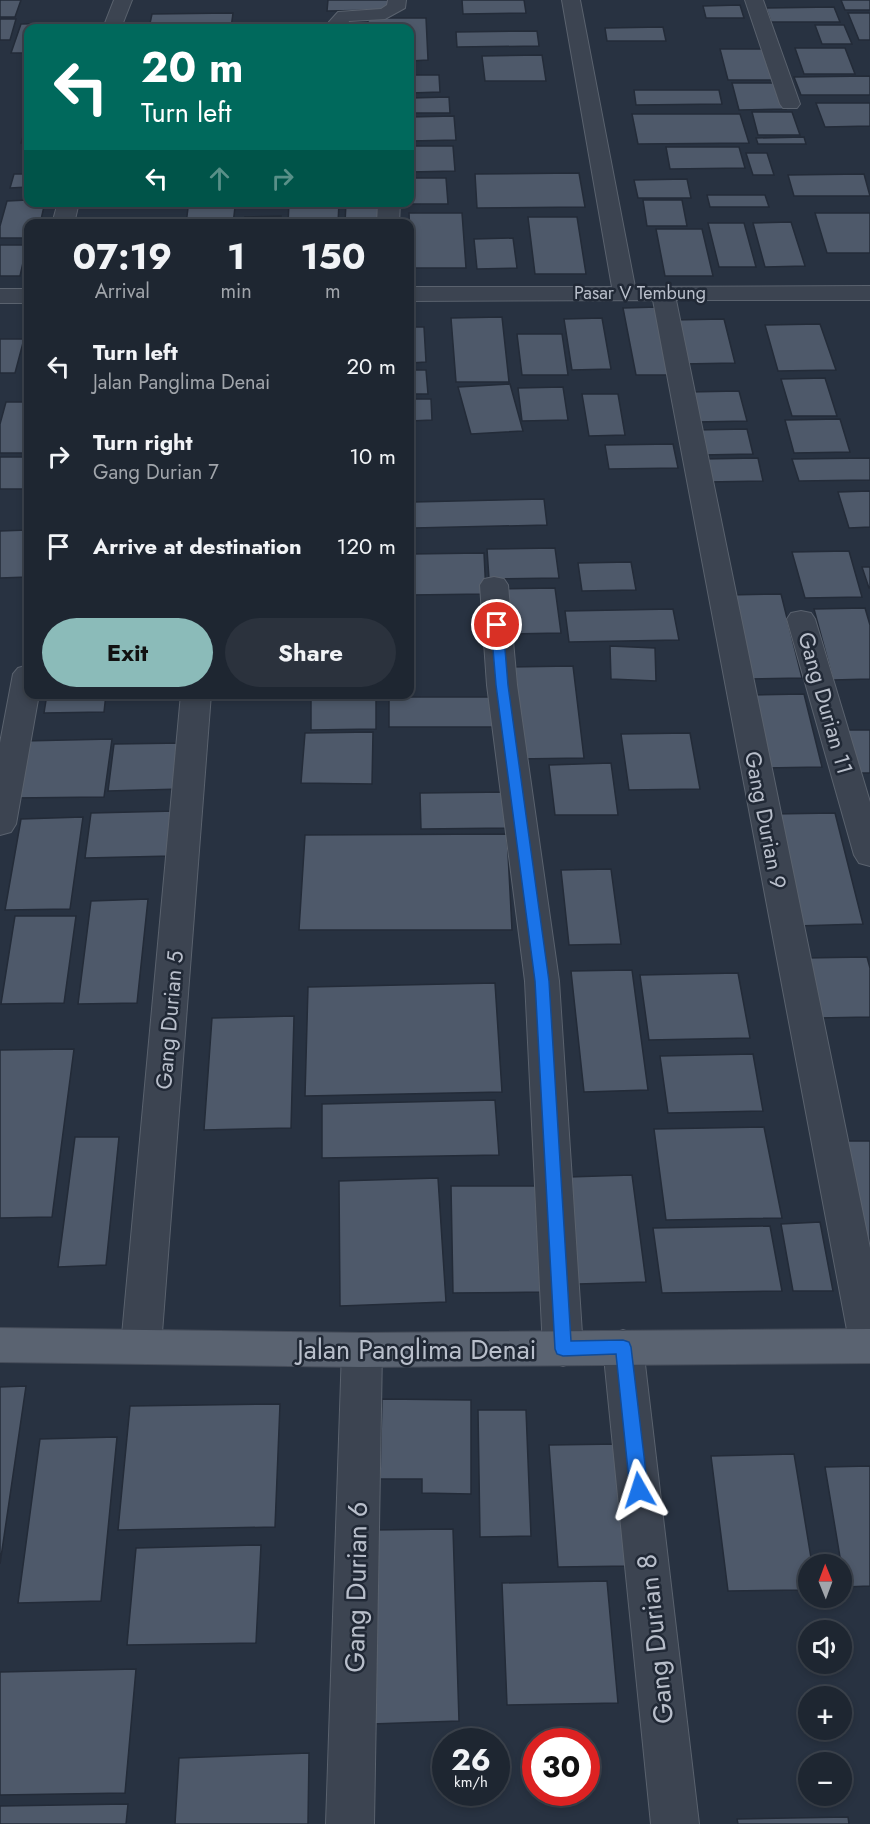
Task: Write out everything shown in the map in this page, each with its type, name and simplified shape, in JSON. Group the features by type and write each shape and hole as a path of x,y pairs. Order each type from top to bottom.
{"main road":[{"name":"Jalan Panglima Denai","path":"0,1345 362,1350 870,1346"}],"street":[{"path":"114,24 123,0"},
{"path":"338,24 344,16 385,14 396,8 397,0"},
{"path":"571,0 625,294"},
{"path":"754,0 790,104"},
{"name":"Gang Durian 9","path":"663,293 870,1346"},
{"name":"Pasar V Tembung","path":"414,294 870,293"},
{"path":"0,296 24,296"},
{"path":"494,585 502,685 542,981 563,1349"},
{"name":"Gang Durian 11","path":"801,619 870,855"},
{"path":"0,824 24,695"},
{"name":"Gang Durian 5","path":"141,1346 196,699"},
{"name":"Gang Durian 8","path":"623,1347 675,1824"},
{"name":"Gang Durian 6","path":"350,1824 362,1350"}],"building":[{"path":"0,0 21,0 15,17 0,17"},
{"path":"328,0 388,0 388,10 327,11"},
{"path":"462,0 524,0 526,13 463,14"},
{"path":"841,0 870,0 870,10 845,10"},
{"path":"740,5 744,18 706,18 703,6"},
{"path":"834,7 840,22 771,22 766,8"},
{"path":"233,13 232,24 150,24 152,14"},
{"path":"848,13 870,13 870,40 859,40"},
{"path":"368,18 426,18 428,60 414,61 414,24 368,24"},
{"path":"0,19 16,19 10,40 0,40"},
{"path":"67,23 24,24 24,53 11,53 21,24"},
{"path":"815,25 844,25 852,44 822,44"},
{"path":"663,27 666,41 607,41 605,28"},
{"path":"537,31 539,46 457,47 456,32"},
{"path":"795,48 845,48 855,74 804,74"},
{"path":"720,49 764,49 773,80 728,80"},
{"path":"542,55 546,81 485,81 482,56"},
{"path":"414,75 439,75 440,92 414,93"},
{"path":"870,76 870,95 801,95 794,77"},
{"path":"732,83 777,83 786,109 739,110"},
{"path":"634,90 719,90 722,104 636,105"},
{"path":"449,97 450,113 414,113 414,98"},
{"path":"816,103 870,103 870,126 825,127"},
{"path":"752,112 792,112 800,135 758,135"},
{"path":"632,114 740,114 749,143 638,144"},
{"path":"454,116 456,140 414,141 414,117"},
{"path":"804,137 806,144 758,144 756,138"},
{"path":"414,146 453,146 455,171 414,172"},
{"path":"666,147 739,147 745,168 670,169"},
{"path":"746,153 767,153 774,175 753,175"},
{"path":"579,173 585,207 477,208 475,174"},
{"path":"14,174 24,174 24,187 10,188"},
{"path":"864,174 870,196 794,196 788,175"},
{"path":"414,178 446,178 448,204 414,204"},
{"path":"687,179 691,198 638,198 634,180"},
{"path":"707,195 765,195 769,207 710,207"},
{"path":"24,200 24,207 44,207 41,219 24,219 24,238 0,238 0,226 7,201"},
{"path":"643,200 682,200 687,226 647,226"},
{"path":"235,207 234,219 187,219 188,208"},
{"path":"289,207 339,207 338,219 288,219"},
{"path":"346,207 381,207 381,219 345,219"},
{"path":"409,213 462,213 466,268 414,268 414,219 409,219"},
{"path":"815,213 870,213 870,253 827,253"},
{"path":"281,216 281,219 245,219 245,217"},
{"path":"528,217 577,217 586,274 535,274"},
{"path":"791,222 805,266 765,267 753,223"},
{"path":"708,223 744,223 756,267 719,267"},
{"path":"656,229 702,229 713,276 665,276"},
{"path":"513,238 517,268 477,269 474,239"},
{"path":"0,245 24,245 20,276 0,276"},
{"path":"658,307 673,375 636,375 623,308"},
{"path":"502,317 509,382 456,382 451,318"},
{"path":"602,318 611,369 572,370 564,319"},
{"path":"724,319 735,363 682,364 672,320"},
{"path":"820,324 836,370 778,371 765,325"},
{"path":"414,327 424,327 426,362 414,363"},
{"path":"517,334 562,334 568,375 522,375"},
{"path":"0,339 24,339 15,373 0,373"},
{"path":"414,370 426,370 428,394 414,394"},
{"path":"825,378 837,416 792,416 781,379"},
{"path":"510,384 523,431 471,434 458,387"},
{"path":"563,387 568,420 522,421 518,388"},
{"path":"739,391 747,421 695,422 688,392"},
{"path":"582,394 618,394 625,435 589,436"},
{"path":"414,399 431,399 432,420 414,421"},
{"path":"6,402 24,402 24,453 0,453 0,424"},
{"path":"840,419 850,452 794,453 785,420"},
{"path":"747,429 753,454 701,455 695,430"},
{"path":"673,444 678,468 609,469 605,445"},
{"path":"0,457 24,457 24,489 0,489"},
{"path":"758,458 763,481 707,482 702,459"},
{"path":"870,458 870,480 799,481 792,459"},
{"path":"870,491 870,527 849,528 838,492"},
{"path":"544,499 547,525 414,528 414,502"},
{"path":"24,530 24,577 0,578 0,531"},
{"path":"555,548 559,578 489,579 487,549"},
{"path":"849,551 862,597 805,598 792,552"},
{"path":"484,553 486,594 414,595 414,554"},
{"path":"631,562 636,590 582,591 578,563"},
{"path":"862,567 870,567 870,588 869,588"},
{"path":"555,588 561,633 502,634 498,589"},
{"path":"781,594 802,678 746,679 727,595"},
{"path":"865,608 870,625 870,679 833,680 814,609"},
{"path":"673,609 679,640 569,642 565,611"},
{"path":"610,646 655,648 656,681 611,679"},
{"path":"573,666 584,758 516,759 508,667"},
{"path":"804,694 822,767 764,768 748,695"},
{"path":"496,697 498,727 389,727 389,699"},
{"path":"46,699 105,699 104,712 44,713"},
{"path":"311,699 376,699 376,729 311,730"},
{"path":"839,730 870,730 870,773 851,773"},
{"path":"373,732 372,784 301,783 305,733"},
{"path":"690,733 700,789 629,790 621,734"},
{"path":"112,739 104,797 12,798 23,741"},
{"path":"185,743 181,789 108,791 114,744"},
{"path":"611,763 618,815 555,815 549,765"},
{"path":"510,792 514,828 421,829 420,793"},
{"path":"176,811 172,856 85,858 91,813"},
{"path":"835,813 863,924 796,926 772,814"},
{"path":"83,817 70,909 5,910 21,819"},
{"path":"507,834 512,930 299,930 305,835"},
{"path":"611,869 621,944 569,945 561,870"},
{"path":"148,899 137,1003 78,1004 91,901"},
{"path":"15,916 76,916 64,1003 1,1004"},
{"path":"867,957 870,968 870,1017 817,1018 804,958"},
{"path":"632,970 648,1090 584,1092 571,971"},
{"path":"738,973 750,1038 649,1040 640,975"},
{"path":"495,983 502,1092 305,1096 308,987"},
{"path":"294,1016 291,1128 204,1130 212,1018"},
{"path":"74,1049 52,1217 0,1218 0,1050"},
{"path":"753,1054 763,1111 668,1113 660,1056"},
{"path":"495,1100 499,1155 322,1158 322,1104"},
{"path":"764,1127 782,1218 666,1220 654,1129"},
{"path":"75,1137 119,1137 106,1265 58,1267"},
{"path":"842,1141 870,1141 870,1267"},
{"path":"632,1175 646,1282 578,1284 568,1177"},
{"path":"438,1178 446,1302 340,1306 339,1181"},
{"path":"451,1186 539,1186 545,1292 453,1293"},
{"path":"820,1222 833,1291 793,1291 781,1224"},
{"path":"770,1226 782,1291 662,1293 653,1228"},
{"path":"26,1386 0,1564 0,1387"},
{"path":"382,1399 471,1400 471,1494 422,1493 422,1479 380,1479"},
{"path":"280,1404 275,1527 118,1530 130,1406"},
{"path":"478,1410 526,1410 531,1536 480,1537"},
{"path":"117,1437 101,1601 18,1603 40,1439"},
{"path":"619,1444 631,1566 558,1567 549,1445"},
{"path":"794,1454 810,1554 798,1554 798,1590 728,1591 711,1456"},
{"path":"870,1466 870,1586 852,1587 852,1554 840,1554 825,1467"},
{"path":"453,1529 459,1721 371,1724 371,1530"},
{"path":"261,1545 256,1643 127,1645 136,1548"},
{"path":"607,1581 618,1703 507,1705 502,1583"},
{"path":"136,1669 125,1793 0,1795 0,1672"},
{"path":"309,1753 308,1824 175,1824 179,1758"},
{"path":"128,1804 126,1824 0,1824 0,1806"},
{"path":"848,1817 849,1824 738,1824 737,1819"}],"route":[{"path":"497,625 502,685 542,981 563,1349 623,1347 639,1490"}]}
